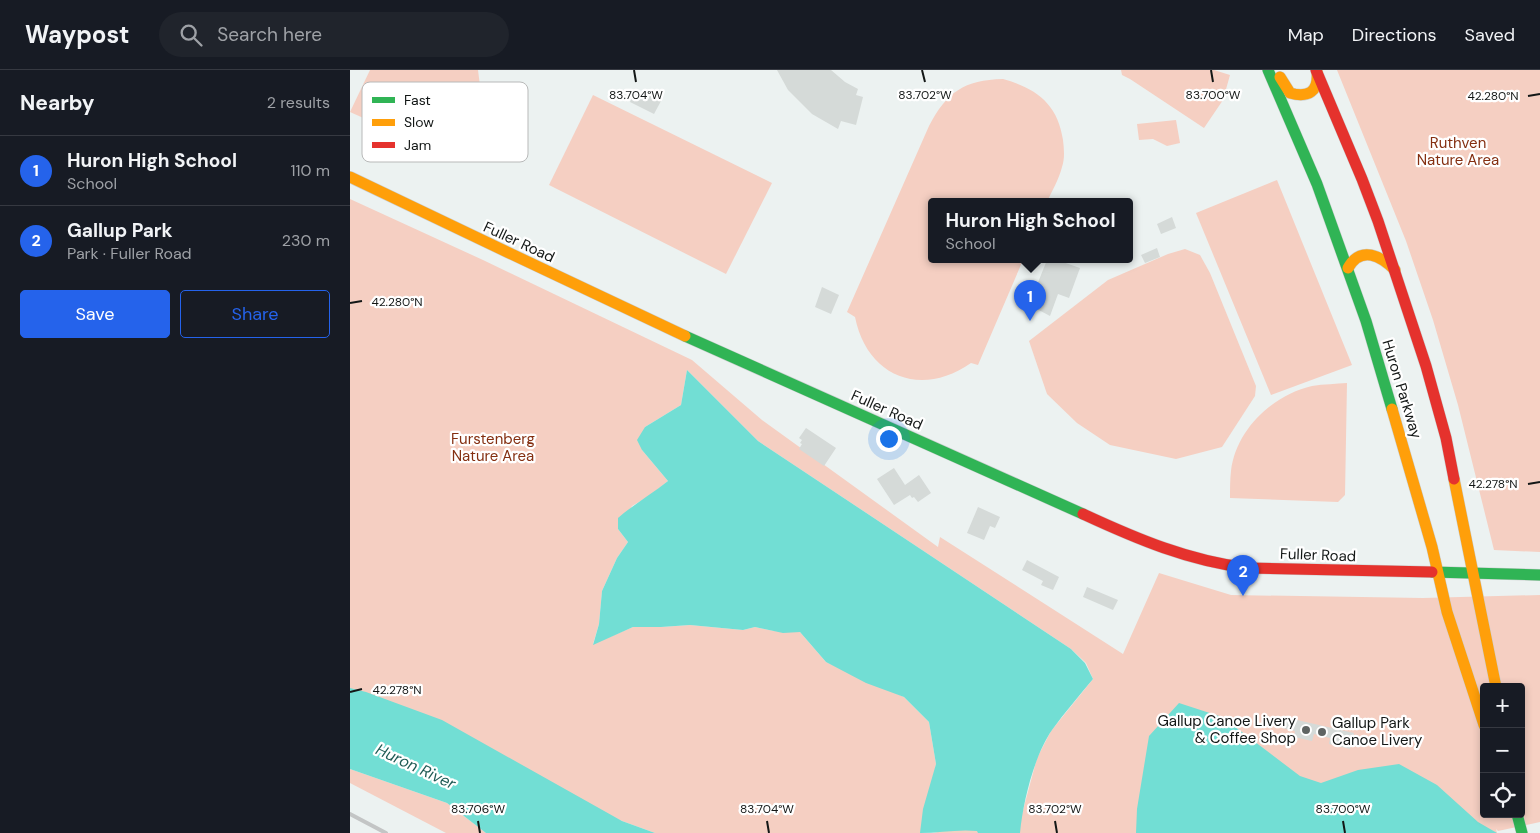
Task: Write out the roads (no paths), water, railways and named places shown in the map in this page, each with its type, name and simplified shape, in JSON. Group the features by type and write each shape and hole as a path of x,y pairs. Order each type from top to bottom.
{"main road":[{"name":"Huron Parkway","path":"1268,70 1313,175 1348,268 1388,394 1422,512 1447,612 1480,713"},
{"path":"1277,70 1290,94 1301,96 1316,88 1318,82 1317,71"},
{"name":"Huron Parkway","path":"1317,71 1362,179 1395,270 1440,414 1495,683"},
{"name":"Fuller Road","path":"350,177 518,258 746,364 1012,481 1123,533 1173,552 1208,562 1238,567 1540,575"},
{"path":"1348,268 1350,262 1355,258 1363,255 1372,255 1386,261 1395,270"},
{"path":"1518,818 1522,833"}],"water":[{"path":"687,370 758,441 1071,649 1085,663 1093,679 1052,730 1040,753 1027,794 1020,833 978,833 977,831 963,830 920,833 923,809 936,764 929,722 904,697 866,683 826,662 800,632 783,633 755,627 743,630 690,625 633,627 593,645 599,624 602,591 617,558 628,542 618,529 618,518 668,481 642,450 637,440 645,427 681,405"},
{"name":"Huron River","path":"350,688 442,720 622,821 655,833 486,833 447,803 350,769"},
{"path":"1179,703 1222,717 1300,776 1321,783 1358,770 1399,764 1437,785 1478,822 1497,833 1136,833 1137,809 1149,736"}],"railway":[{"path":"350,814 386,833"}],"place":[{"name":"Huron High School","path":"1030,321"},
{"name":"Gallup Park","path":"1243,596"},
{"name":"Gallup Canoe Livery & Coffee Shop","path":"1306,730"},
{"name":"Gallup Park Canoe Livery","path":"1322,732"}],"park label":[{"name":"Ruthven Nature Area","path":"1458,152"},
{"name":"Furstenberg Nature Area","path":"493,448"}]}
